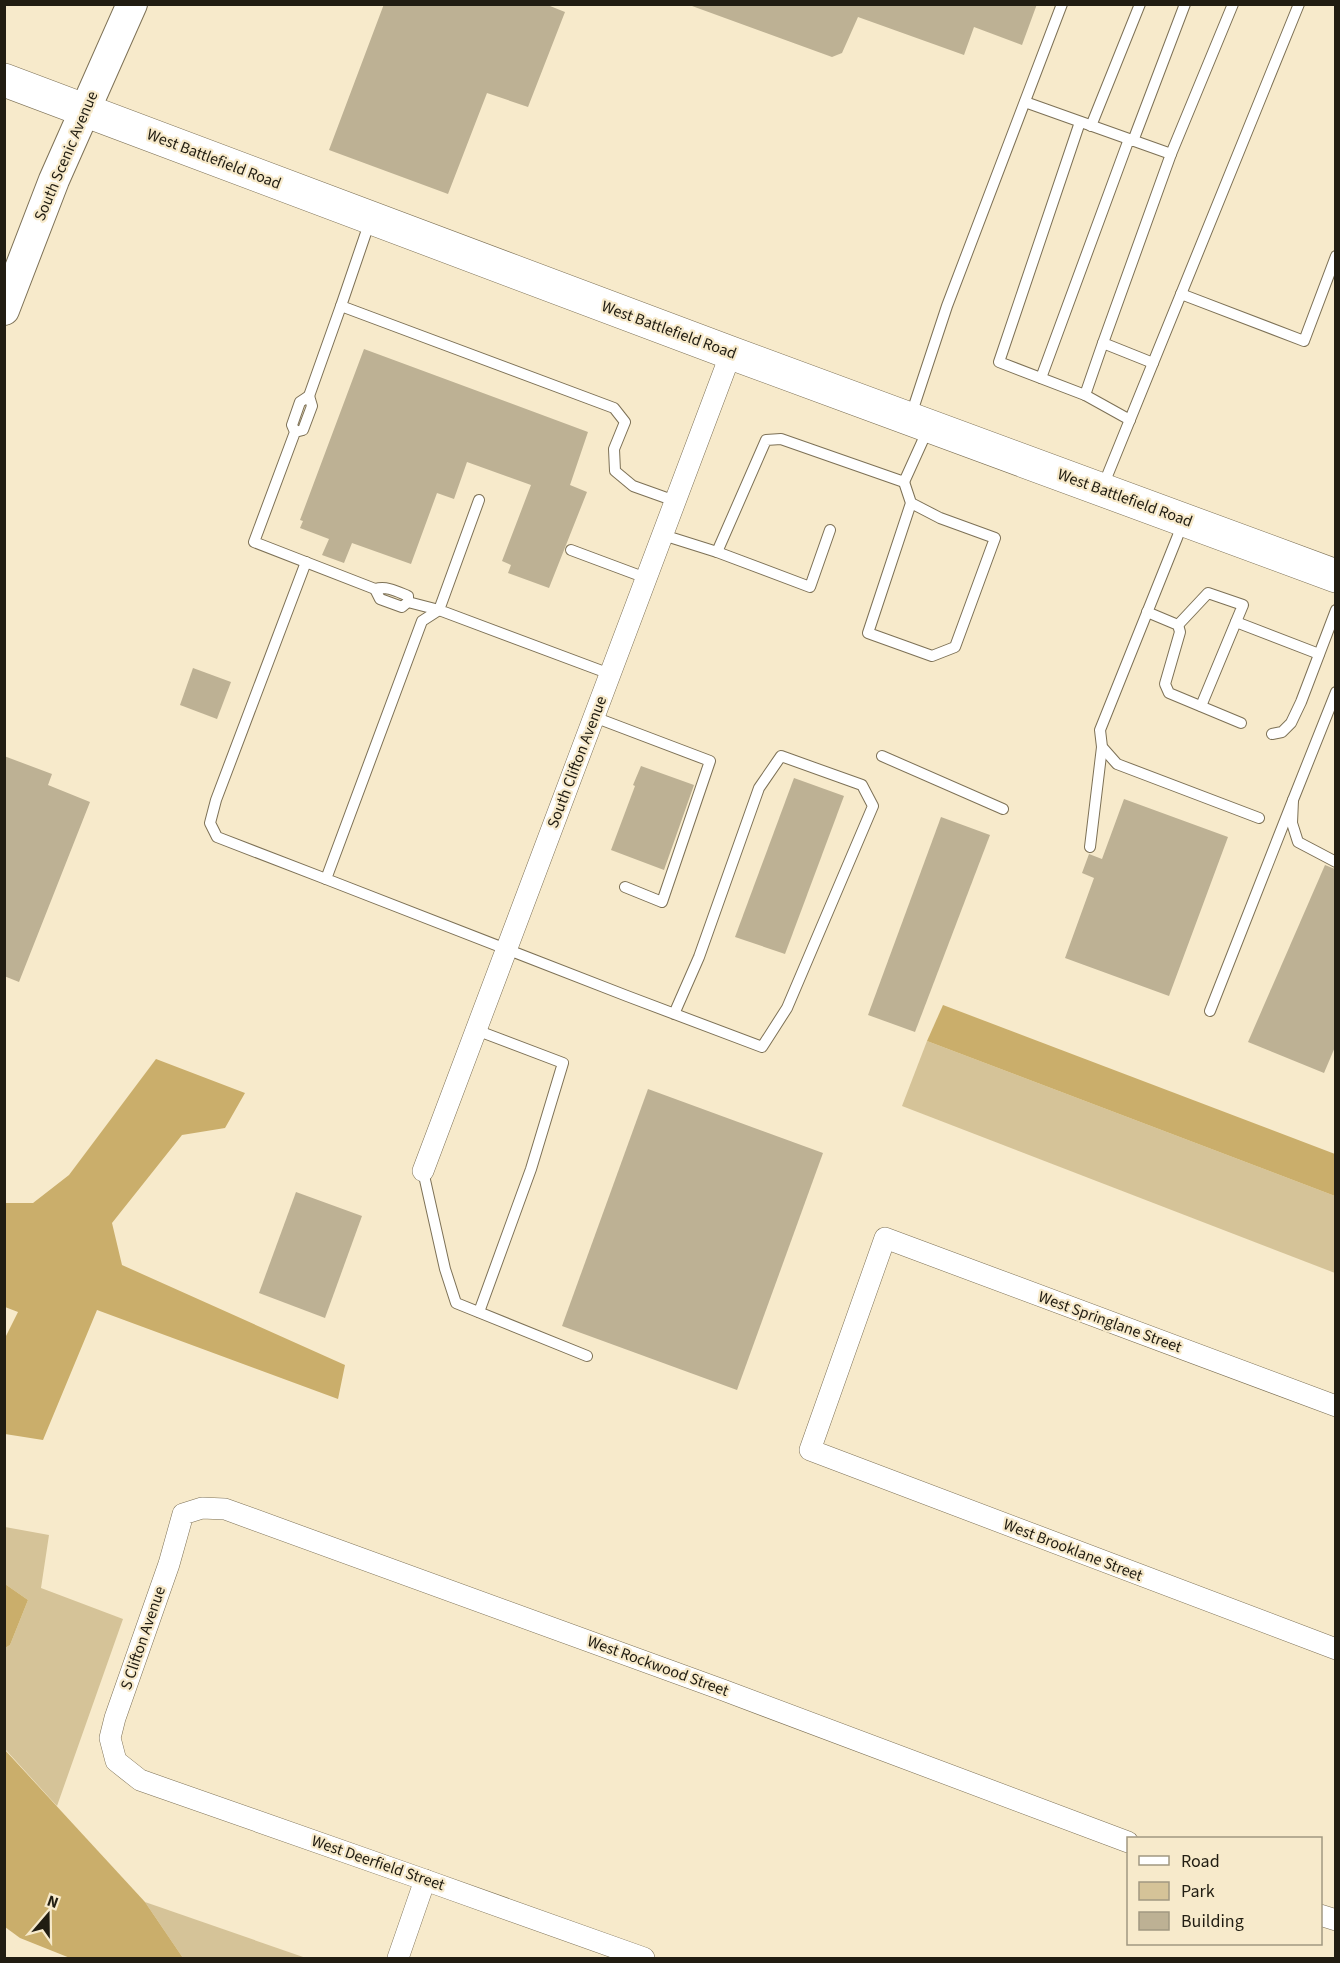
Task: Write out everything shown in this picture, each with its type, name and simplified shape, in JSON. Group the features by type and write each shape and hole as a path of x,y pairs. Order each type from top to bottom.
{"main road":[{"name":"South Scenic Avenue","path":"4,310 54,180 132,4"},
{"name":"West Battlefield Road","path":"4,80 731,353 1335,576"}],"street":[{"name":"South Clifton Avenue","path":"423,1171 731,353"},
{"name":"West Springlane Street","path":"810,1450 885,1238 1335,1406"},
{"name":"West Brooklane Street","path":"810,1450 1335,1649"},
{"name":"West Rockwood Street","path":"183,1514 202,1508 225,1509 723,1690 1127,1842"},
{"name":"S Clifton Avenue","path":"116,1761 110,1738 115,1718 169,1564 183,1514"},
{"name":"West Deerfield Street","path":"116,1761 140,1780 644,1959"},
{"path":"398,1959 425,1880"}],"lane":[{"path":"911,503 940,518 995,538 955,647 932,656 868,633 911,503 904,482 947,306 1062,4"},
{"path":"1130,420 1085,395 999,362 1086,124 1140,4"},
{"path":"1041,378 1185,4"},
{"path":"1085,395 1171,154 1233,4"},
{"path":"1101,489 1299,4"},
{"path":"1025,102 1171,154"},
{"path":"372,218 309,396 312,406 303,430 295,432 254,542 375,589 384,587 395,590 408,596 408,602 439,610 610,674"},
{"path":"1181,294 1304,341 1335,256"},
{"path":"340,306 614,408 625,422 614,449 615,471 633,486 675,501"},
{"path":"1103,343 1153,363"},
{"path":"717,552 766,440 781,439 904,482"},
{"path":"326,879 422,621 439,610 479,500"},
{"path":"1090,847 1102,747 1100,730 1184,520"},
{"path":"663,535 717,552 810,587 830,530"},
{"path":"571,550 646,578"},
{"path":"306,562 216,800 210,823 217,837 674,1014 762,1047 787,1008 873,806 862,785 781,756 759,788 699,957 674,1014"},
{"path":"1178,626 1208,593 1243,604 1201,706"},
{"path":"1272,734 1282,732 1291,723 1335,610"},
{"path":"1147,612 1178,626 1180,632 1165,684 1169,693 1241,723"},
{"path":"1236,622 1318,658"},
{"path":"1210,1011 1335,692"},
{"path":"594,717 710,760 662,902 625,887"},
{"path":"1102,747 1117,764 1259,818"},
{"path":"882,756 1003,809"},
{"path":"1293,800 1292,823 1298,842 1335,862"},
{"path":"476,1030 563,1063 531,1169 479,1312"},
{"path":"423,1171 445,1269 456,1303 587,1356"}],"green space":[{"path":"927,1041 1335,1196 1335,1273 902,1106"},
{"path":"5,1527 49,1535 41,1588 123,1619 57,1806 5,1749 5,1648 10,1645 28,1600 5,1584"},
{"path":"145,1902 306,1958 183,1958"}],"shaded area":[{"path":"943,1005 1335,1154 1335,1196 927,1041"},
{"path":"156,1059 245,1093 225,1128 182,1135 112,1223 122,1265 345,1365 338,1399 97,1310 43,1440 5,1434 5,1338 18,1312 5,1307 5,1203 33,1203 69,1175"},
{"path":"5,1584 28,1600 10,1645 5,1648"},
{"path":"4,1749 145,1902 183,1958 70,1958 20,1938 5,1927"}],"building":[{"path":"384,4 545,4 565,12 528,107 487,93 448,194 329,150"},
{"path":"692,4 1037,4 1022,45 974,27 964,55 858,17 842,53 832,57 692,6"},
{"path":"364,349 588,432 570,485 587,492 549,588 508,573 511,565 502,561 531,485 467,462 454,499 437,493 411,564 352,543 344,563 322,555 329,539 300,528 303,521 300,520"},
{"path":"193,668 231,682 217,719 180,705"},
{"path":"4,756 52,774 48,785 90,802 19,982 4,976"},
{"path":"641,766 694,785 664,870 611,850"},
{"path":"794,778 844,796 785,954 735,937"},
{"path":"1124,799 1228,837 1169,996 1065,958 1094,878 1082,873 1089,854 1102,859"},
{"path":"941,817 990,835 915,1032 868,1015"},
{"path":"1325,865 1335,869 1335,1047 1324,1073 1248,1042"},
{"path":"648,1089 823,1153 737,1390 562,1326"},
{"path":"296,1192 362,1216 325,1318 259,1293"}]}
